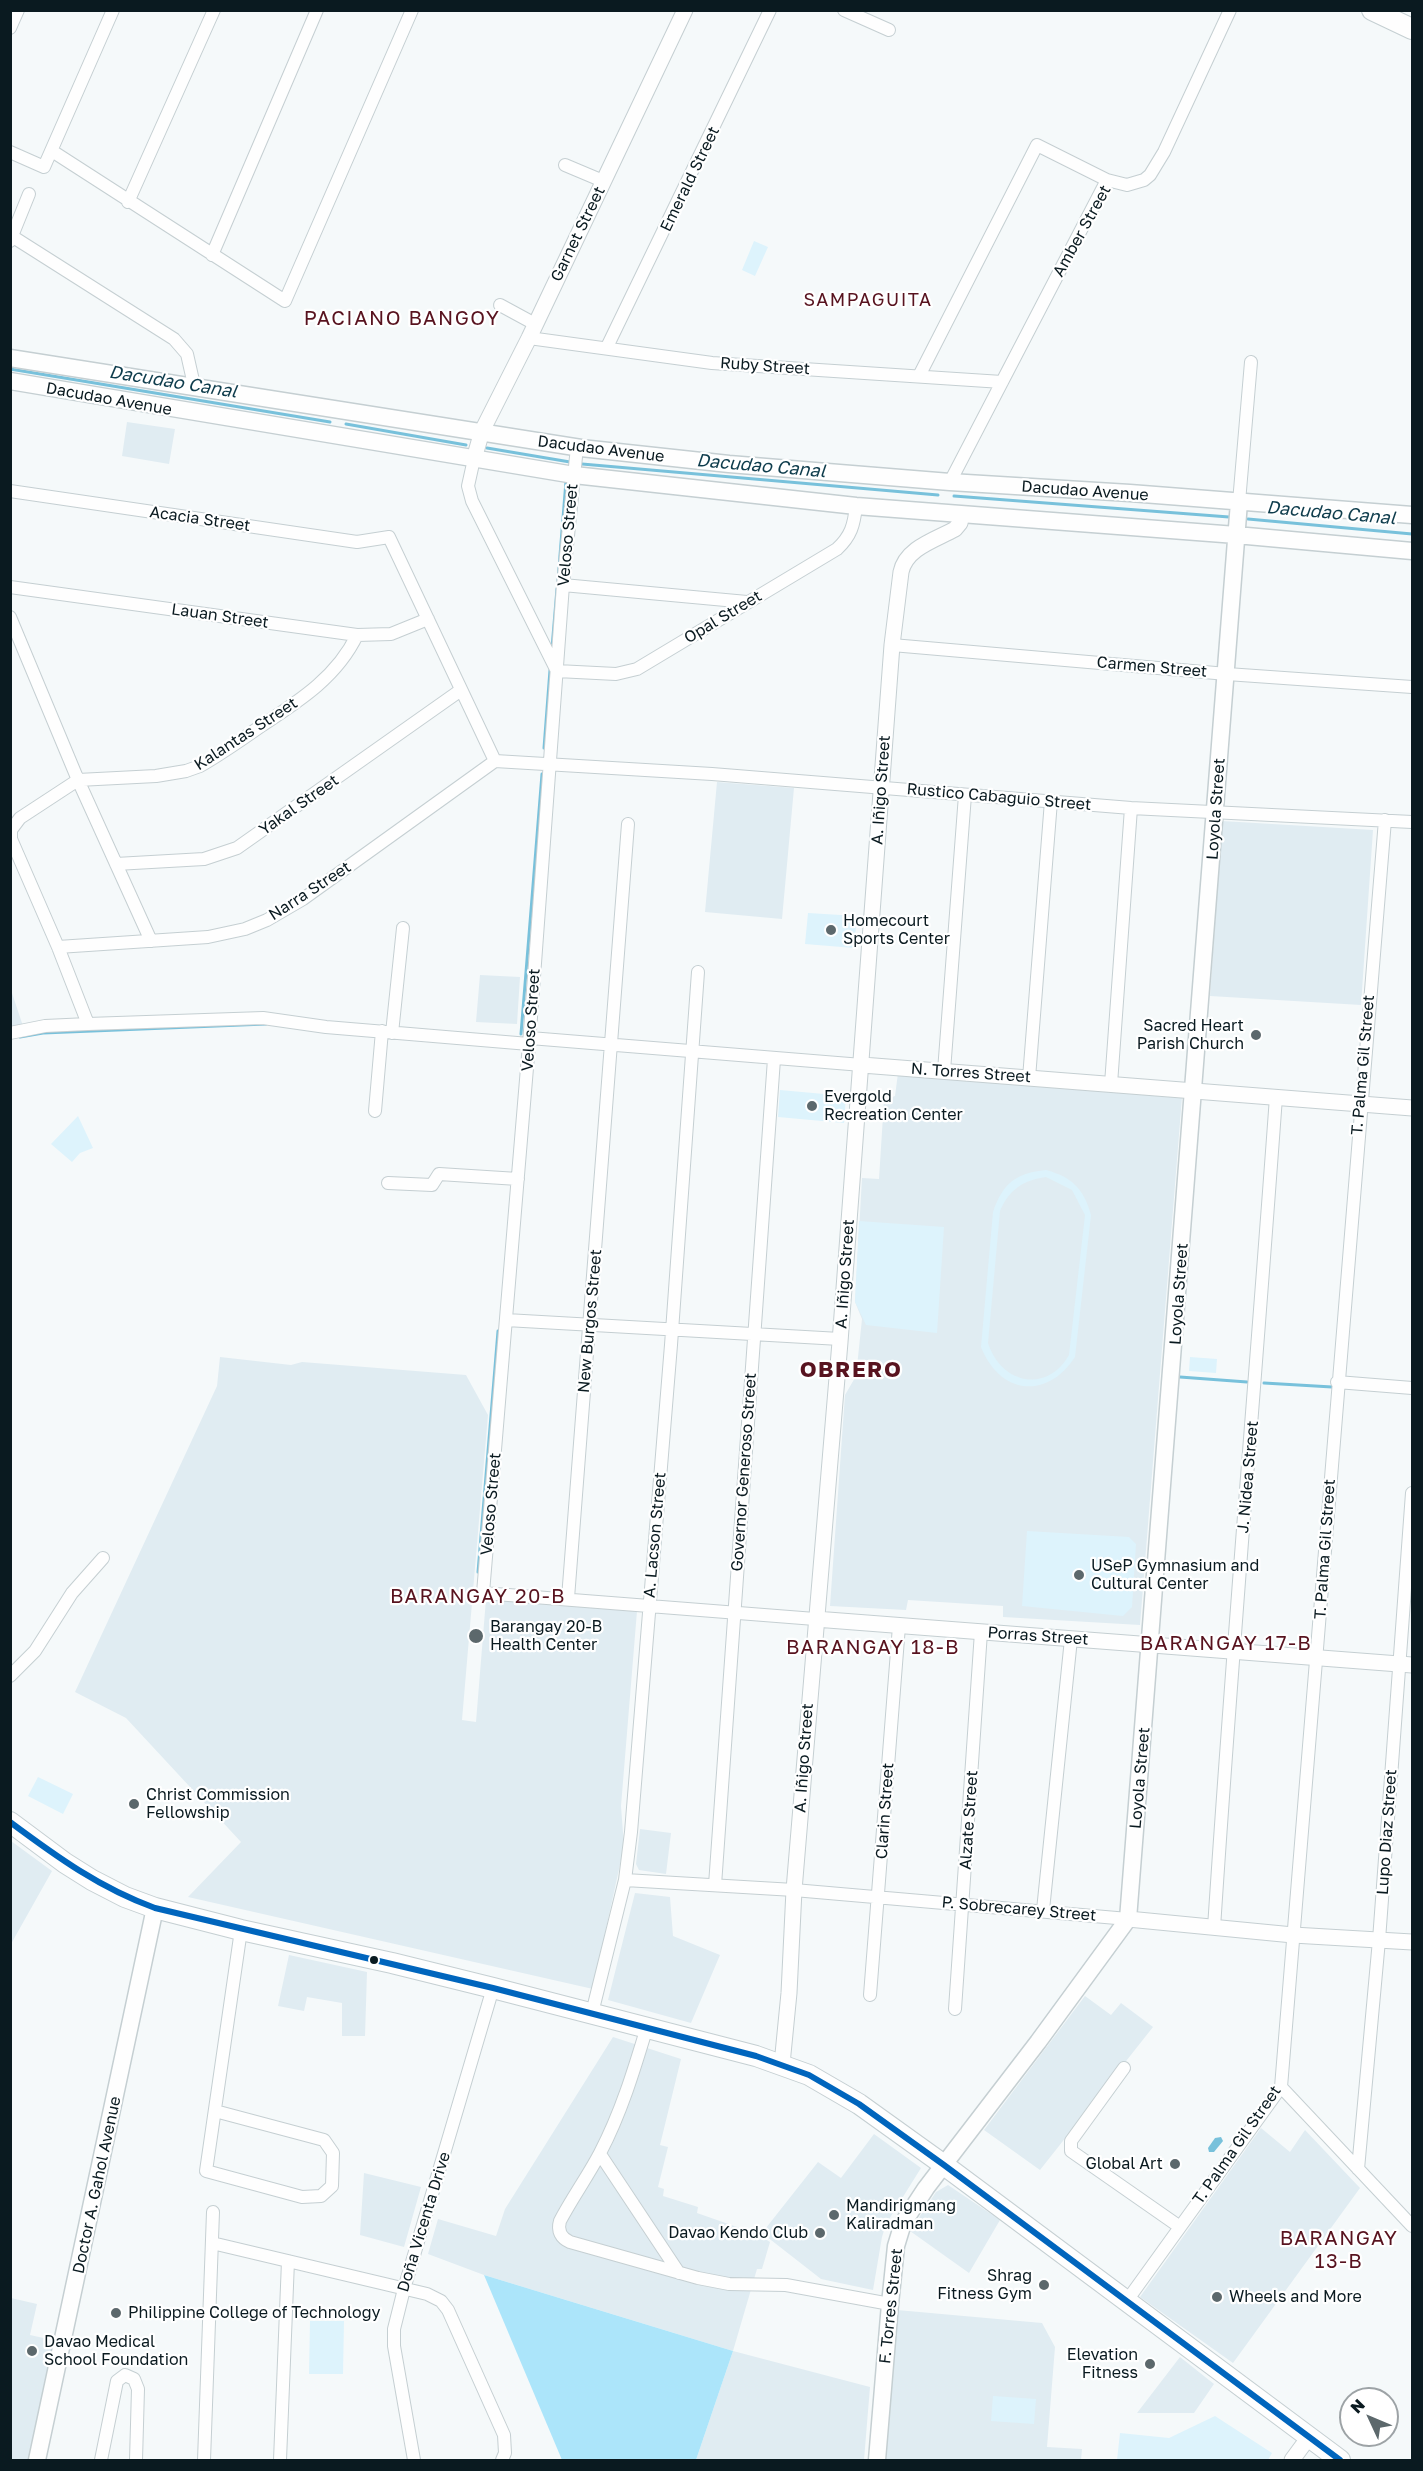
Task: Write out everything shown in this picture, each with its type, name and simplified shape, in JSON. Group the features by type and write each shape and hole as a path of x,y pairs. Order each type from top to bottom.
{"main road":[{"path":"1372,10 1413,29"},
{"name":"Dacudao Avenue","path":"10,358 194,385 577,447 729,464 950,482 1412,512"},
{"name":"Dacudao Avenue","path":"14,384 574,475 856,507 1236,535 1413,551"},
{"path":"330,436 335,408"},
{"name":"Loyola Street","path":"1128,1919 1239,502"},
{"path":"10,1822 92,1880 125,1897 155,1908 241,1930 392,1963 592,2013 782,2064 808,2074 834,2088 944,2165 1341,2460"},
{"name":"Doctor A. Gahol Avenue","path":"37,2460 155,1908"},
{"path":"944,2165 1128,1919"},
{"name":"F. Torres Street","path":"877,2460 890,2304 900,2229 909,2212 944,2165"}],"street":[{"path":"10,28 18,10"},
{"path":"10,152 44,167 113,10"},
{"path":"128,202 214,10"},
{"path":"212,255 317,10"},
{"path":"52,151 285,301 412,10"},
{"name":"Garnet Street","path":"474,459 482,431 529,338 685,10"},
{"name":"Emerald Street","path":"607,347 770,10"},
{"path":"844,10 890,30"},
{"name":"Amber Street","path":"950,482 1107,180 1127,185 1136,184 1154,170 1230,10"},
{"path":"919,376 1037,145 1107,180"},
{"path":"565,165 603,181"},
{"path":"29,194 11,237 174,339 187,354 194,385"},
{"path":"500,305 535,324"},
{"name":"Ruby Street","path":"529,338 712,363 1002,382"},
{"name":"Loyola Street","path":"1239,502 1251,362"},
{"name":"Veloso Street","path":"483,1593 530,1041 563,585 577,447"},
{"path":"474,459 468,486 472,501 557,671"},
{"name":"Acacia Street","path":"10,491 357,542 389,537 428,619"},
{"name":"Opal Street","path":"557,671 616,674 637,669 837,549 850,534 856,507"},
{"name":"A. Iñigo Street","path":"782,2064 815,1619 862,1065 892,645 901,572 905,561 912,553 955,529 962,515"},
{"path":"563,585 747,602"},
{"name":"Lauan Street","path":"10,587 357,635 391,634 428,619"},
{"path":"10,617 78,780 151,941"},
{"path":"428,619 495,761"},
{"name":"Kalantas Street","path":"78,780 156,776 200,766 310,692 334,669 357,635"},
{"name":"Carmen Street","path":"892,645 1227,674 1413,687"},
{"name":"Yakal Street","path":"116,864 204,859 237,848 461,690"},
{"name":"Rustico Cabaguio Street","path":"495,761 550,766 657,770 1131,808 1413,822"},
{"name":"Narra Street","path":"58,947 227,934 245,929 282,912 429,811 495,761"},
{"path":"78,780 26,814 14,825 11,839 58,947 88,1024"},
{"path":"944,1071 965,795"},
{"path":"1029,1078 1051,801"},
{"path":"1111,1084 1131,808"},
{"name":"T. Palma Gil Street","path":"1126,2302 1281,2087 1337,1382 1385,820"},
{"name":"New Burgos Street","path":"568,1598 628,824"},
{"path":"375,1111 403,928"},
{"name":"A. Lacson Street","path":"592,2013 625,1880 631,1832 672,1330 698,972"},
{"name":"N. Torres Street","path":"10,1033 30,1028 88,1024 275,1019 326,1027 387,1032 612,1045 1413,1108"},
{"name":"Governor Generoso Street","path":"716,1885 733,1613 774,1059"},
{"name":"J. Nidea Street","path":"1214,1928 1232,1652 1256,1377 1276,1097"},
{"path":"388,1183 432,1185 439,1174 518,1179"},
{"path":"506,1320 840,1340"},
{"path":"1337,1382 1413,1388"},
{"name":"Lupo Diaz Street","path":"1358,2169 1406,1665 1413,1493"},
{"path":"10,1676 35,1651 72,1593 103,1558"},
{"name":"Porras Street","path":"483,1593 1406,1665"},
{"name":"Clarin Street","path":"870,1995 899,1626"},
{"name":"Alzate Street","path":"956,2009 981,1632"},
{"path":"1043,1910 1071,1639"},
{"name":"P. Sobrecarey Street","path":"625,1880 794,1890 1043,1910 1293,1935 1413,1942"},
{"path":"215,2111 324,2140 333,2153 332,2186 321,2196 302,2197 206,2171 241,1930"},
{"name":"Doña Vicenta Drive","path":"414,2460 394,2346 394,2329 493,1988"},
{"path":"646,2027 624,2097 600,2154 560,2221 559,2231 562,2236 570,2242 712,2281 786,2285 890,2304"},
{"path":"1124,2068 1071,2141 1071,2151 1179,2227"},
{"path":"1281,2087 1413,2226"},
{"path":"600,2154 679,2272"},
{"path":"204,2460 213,2212"},
{"path":"212,2243 435,2297 445,2305 504,2435 506,2453 502,2460"},
{"path":"280,2460 288,2261"},
{"path":"101,2460 117,2381 125,2376 134,2379 138,2390 136,2460"},
{"path":"1292,2460 1309,2437"}],"shaded area":[{"path":"754,241 768,247 755,276 742,270"},
{"path":"127,422 175,429 169,464 122,456"},
{"path":"717,782 794,788 782,919 705,912"},
{"path":"1222,821 1373,830 1361,1005 1210,996"},
{"name":"Homecourt Sports Center","path":"808,913 857,916 854,948 805,944"},
{"path":"480,975 520,977 517,1024 476,1022"},
{"path":"10,987 26,1035 10,1038"},
{"path":"898,1073 1182,1097 1140,1625 1003,1617 1003,1606 908,1600 906,1610 830,1606 845,1395 856,1376 862,1319 855,1302 862,1178 879,1179 884,1100 895,1096"},
{"name":"Evergold Recreation Center","path":"780,1090 846,1096 844,1123 778,1117"},
{"path":"78,1116 93,1148 80,1153 72,1162 51,1144"},
{"path":"1046,1170 1070,1180 1081,1191 1091,1215 1075,1357 1064,1371 1051,1380 1038,1385 1025,1386 1012,1383 1000,1375 989,1363 981,1347 993,1212 1001,1194 1012,1181 1036,1171","holes":["1046,1177 1072,1190 1085,1215 1069,1355 1060,1367 1049,1375 1037,1379 1025,1379 1003,1368 994,1357 988,1343 1000,1211 1012,1192 1038,1178"]},
{"path":"859,1221 944,1227 937,1333 866,1325 855,1302"},
{"path":"220,1357 291,1365 302,1362 466,1375 488,1415 462,1720 476,1722 486,1599 637,1611 621,1806 624,1846 593,1989 188,1897 241,1842 126,1718 75,1692 217,1386"},
{"path":"1190,1357 1217,1359 1216,1373 1189,1371"},
{"name":"USeP Gymnasium and Cultural Center","path":"1027,1531 1129,1537 1136,1544 1132,1607 1123,1616 1022,1606"},
{"path":"38,1777 73,1794 63,1814 28,1796"},
{"path":"640,1829 671,1833 666,1874 639,1870 636,1864"},
{"path":"11,1841 52,1871 11,1944"},
{"path":"635,1893 670,1897 673,1936 720,1955 691,2023 608,2000"},
{"path":"289,1955 367,1972 365,2036 342,2036 342,2003 307,1997 304,2011 278,2006"},
{"path":"1085,1996 1111,2015 1121,2003 1153,2027 1040,2170 984,2130"},
{"path":"613,2037 681,2059 660,2145 668,2147 658,2187 664,2189 663,2196 698,2207 697,2213 757,2234 770,2242 762,2269 757,2269 733,2351 484,2275 428,2254 438,2219 496,2236 505,2209"},
{"path":"1261,2128 1290,2152 1305,2130 1360,2188 1233,2363 1140,2297"},
{"path":"874,2134 921,2168 886,2224 873,2290 821,2279 762,2233 818,2162 841,2178"},
{"path":"1221,2137 1223,2141 1214,2152 1209,2152 1208,2148 1215,2138"},
{"path":"364,2173 421,2187 404,2247 360,2235"},
{"path":"948,2185 1000,2220 969,2273 910,2231 936,2192"},
{"path":"484,2275 733,2351 696,2460 562,2460"},
{"path":"11,2298 37,2304 30,2335 57,2341 29,2460 11,2460"},
{"path":"897,2310 1042,2323 1055,2347 1047,2447 1082,2449 1081,2460 884,2460"},
{"path":"310,2321 344,2321 343,2374 309,2374"},
{"path":"733,2351 870,2387 864,2460 696,2460"},
{"path":"1180,2357 1214,2384 1194,2413 1137,2413"},
{"path":"993,2396 1036,2399 1034,2424 991,2421"},
{"path":"1215,2416 1272,2453 1268,2460 1117,2460 1120,2433 1169,2438"}],"waterway":[{"name":"Dacudao Canal","path":"10,369 330,422"},
{"name":"Dacudao Canal","path":"346,424 466,445"},
{"name":"Dacudao Canal","path":"487,448 570,462"},
{"name":"Dacudao Canal","path":"582,464 938,495"},
{"path":"558,580 566,481"},
{"name":"Dacudao Canal","path":"954,496 1229,517"},
{"name":"Dacudao Canal","path":"1248,519 1412,534"},
{"path":"552,648 557,589"},
{"path":"544,748 550,670"},
{"path":"521,1034 542,774"},
{"path":"20,1037 43,1033 266,1024"},
{"path":"478,1572 498,1331"},
{"path":"1180,1377 1247,1382"},
{"path":"1264,1383 1332,1387"}],"transit line":[{"path":"10,1822 97,1881 155,1908 493,1988 756,2056 809,2075 859,2104 944,2165 1340,2460"}],"place":[{"name":"Homecourt Sports Center","path":"831,930"},
{"name":"Sacred Heart Parish Church","path":"1256,1035"},
{"name":"Evergold Recreation Center","path":"812,1106"},
{"name":"USeP Gymnasium and Cultural Center","path":"1079,1575"},
{"name":"Barangay 20-B Health Center","path":"476,1636"},
{"name":"Christ Commission Fellowship","path":"134,1804"},
{"name":"Global Art","path":"1175,2164"},
{"name":"Mandirigmang Kaliradman","path":"834,2215"},
{"name":"Davao Kendo Club","path":"820,2233"},
{"name":"Shrag Fitness Gym","path":"1044,2285"},
{"name":"Wheels and More","path":"1217,2297"},
{"name":"Philippine College of Technology","path":"116,2313"},
{"name":"Davao Medical School Foundation","path":"32,2351"},
{"name":"Elevation Fitness","path":"1150,2364"}],"district":[{"name":"SAMPAGUITA","path":"868,300"},
{"name":"PACIANO BANGOY","path":"402,319"},
{"name":"OBRERO","path":"851,1370"},
{"name":"BARANGAY 20-B","path":"478,1597"},
{"name":"BARANGAY 17-B","path":"1226,1644"},
{"name":"BARANGAY 18-B","path":"873,1648"},
{"name":"BARANGAY 13-B","path":"1339,2250"}]}
